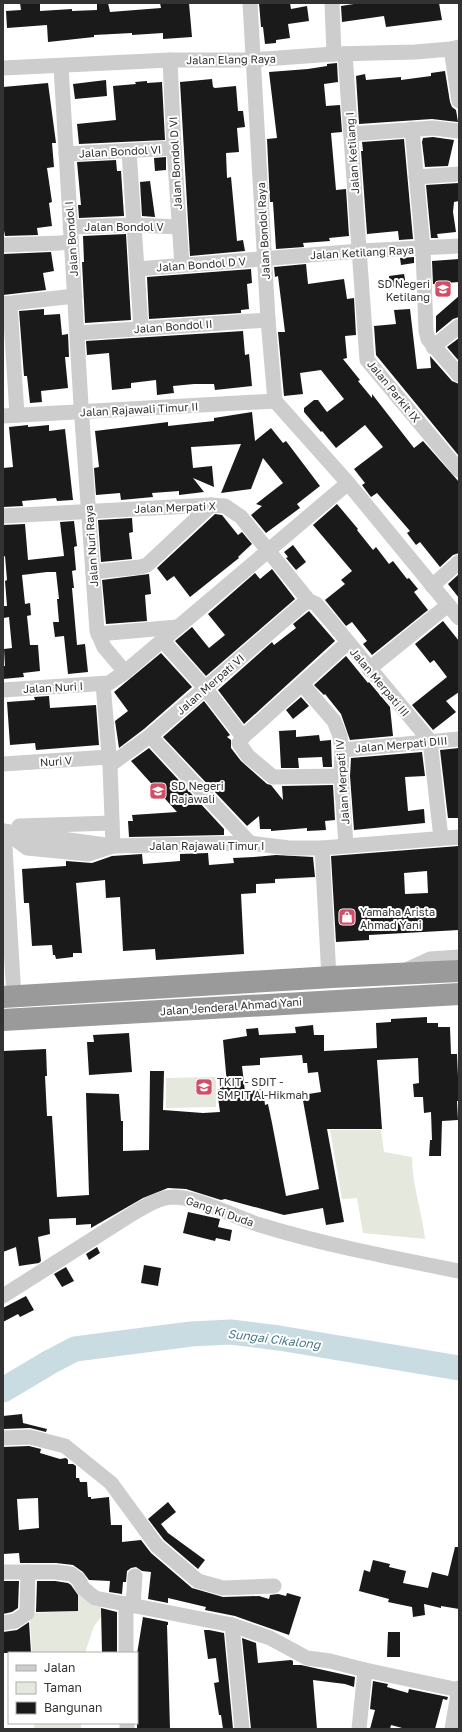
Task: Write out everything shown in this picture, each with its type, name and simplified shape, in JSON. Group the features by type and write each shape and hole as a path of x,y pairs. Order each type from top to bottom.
{"highway":[{"name":"Jalan Jenderal Ahmad Yani","path":"9,997 396,974 459,972"},
{"name":"Jalan Jenderal Ahmad Yani","path":"3,1020 459,994"},
{"path":"408,996 426,1007 435,1009 459,1008"}],"street":[{"name":"Jalan Bondol Raya","path":"250,3 252,60 268,320 275,401"},
{"name":"Jalan Ketilang I","path":"332,3 351,134 360,251"},
{"name":"Jalan Elang Raya","path":"3,68 170,60 252,60 455,48"},
{"path":"455,48 459,101"},
{"name":"Jalan Bondol D VI","path":"170,60 182,265"},
{"name":"Jalan Bondol I","path":"61,66 82,412"},
{"path":"351,134 433,128 459,131"},
{"path":"412,129 423,249 426,331 428,339 459,375"},
{"name":"Jalan Bondol VI","path":"66,154 174,148"},
{"path":"129,151 141,328"},
{"path":"416,177 459,174"},
{"name":"Jalan Bondol V","path":"3,245 134,224 179,226"},
{"name":"Jalan Ketilang Raya","path":"265,259 360,251 459,246"},
{"name":"Jalan Parkit IX","path":"360,251 367,360 459,470"},
{"name":"Jalan Bondol D V","path":"137,268 265,259"},
{"path":"10,416 6,304 75,296"},
{"name":"Jalan Bondol II","path":"77,332 268,320"},
{"path":"434,347 459,326"},
{"path":"275,401 348,483 459,618"},
{"name":"Jalan Rajawali Timur II","path":"10,416 275,401"},
{"name":"Jalan Nuri Raya","path":"82,412 98,634 104,646 125,672"},
{"path":"113,846 110,761 103,684 109,683 125,672 267,549 348,483"},
{"path":"93,572 147,565 211,505"},
{"name":"Jalan Merpati X","path":"3,516 211,505 225,506 233,510 249,526 267,549"},
{"name":"Jalan Merpati III","path":"267,549 309,602 316,604 430,742"},
{"path":"432,586 459,562"},
{"name":"Jalan Merpati VI","path":"110,761 150,736 304,603 309,602"},
{"path":"369,669 448,605"},
{"path":"98,634 177,627"},
{"path":"162,640 205,688 243,737"},
{"path":"341,776 273,777 248,756 239,743 243,737 347,643"},
{"name":"Jalan Nuri I","path":"3,689 103,684"},
{"name":"Jalan Merpati IV","path":"302,684 336,726 342,750 341,776 346,845"},
{"path":"150,736 250,843"},
{"name":"Jalan Merpati DIII","path":"342,750 459,739"},
{"path":"430,742 441,838"},
{"name":"Nuri V","path":"3,764 110,761"},
{"path":"9,997 4,831 20,825 112,823"},
{"name":"Jalan Rajawali Timur I","path":"4,831 113,846 250,843 290,848 322,848 459,837"},
{"path":"322,848 329,978"},
{"path":"396,974 426,960 459,957"},
{"name":"Gang Ki Duda","path":"3,1296 149,1204 173,1197 200,1203 260,1225 337,1246 459,1271"},
{"path":"3,1438 30,1437 65,1446 111,1484 157,1546 198,1581 223,1588 274,1586"},
{"path":"3,1572 56,1572 71,1574 78,1579 83,1588 95,1598 232,1625 270,1638 307,1658 330,1661 364,1670 459,1689 452,1729"},
{"path":"3,1623 15,1621 27,1613 28,1572"},
{"path":"126,1652 129,1605 135,1576"},
{"path":"232,1625 242,1729"},
{"path":"359,1729 364,1670"}],"green space":[{"path":"216,1077 216,1107 166,1108 166,1078"},
{"path":"330,1130 381,1130 384,1152 412,1157 415,1188 425,1239 363,1233 357,1198 342,1199"},
{"path":"78,1587 101,1606 101,1617 94,1626 85,1652 32,1652 30,1620 34,1613 78,1611"},
{"path":"34,1724 81,1724 81,1729 34,1729"}],"building":[{"path":"20,3 40,3 40,11 72,9 72,11 97,10 97,3 108,3 110,12 161,8 160,3 189,3 192,37 163,39 163,33 132,35 132,33 94,35 94,37 48,42 47,25 7,28 6,11 21,10"},
{"path":"259,3 290,3 291,9 307,6 309,21 288,24 290,38 276,40 276,43 265,44 263,27 261,27"},
{"path":"360,3 439,3 442,20 386,27 384,16 342,22 341,6"},
{"path":"337,63 338,82 324,84 326,106 340,105 342,132 331,133 336,190 346,189 349,236 329,238 330,241 303,243 304,247 276,249 273,202 270,202 267,139 277,138 269,72 308,69"},
{"path":"445,71 450,102 452,107 456,110 458,122 432,119 359,124 356,76 365,74 366,80 401,77 401,80 431,76 431,73"},
{"path":"212,79 213,87 215,88 236,86 238,111 243,111 245,127 237,128 239,152 226,153 227,178 231,177 237,241 243,240 245,251 190,256 180,82"},
{"path":"106,80 107,96 75,99 73,84"},
{"path":"147,81 147,83 162,82 165,140 79,144 77,124 116,120 113,86 136,84 135,82"},
{"path":"48,83 56,143 52,143 54,167 47,168 52,202 49,203 52,226 37,228 38,235 5,236 3,225 3,87"},
{"path":"433,137 454,140 448,166 425,167 422,142 423,138"},
{"path":"404,139 413,239 399,240 398,231 367,234 361,151 363,151 362,142"},
{"path":"166,157 166,170 155,171 154,158"},
{"path":"116,160 117,171 121,171 124,216 79,218 78,205 81,205 77,162"},
{"path":"150,181 155,217 142,216 140,182"},
{"path":"459,183 459,201 454,202 453,212 456,232 437,234 438,238 431,238 426,185"},
{"path":"126,234 131,320 85,323 82,262 84,262 83,236"},
{"path":"51,252 54,271 43,273 46,290 3,295 3,254"},
{"path":"414,257 414,263 401,265 400,258"},
{"path":"459,259 459,282 433,284 432,261"},
{"path":"306,264 308,284 344,279 347,299 354,298 356,335 345,336 347,358 343,359 360,380 358,381 372,398 372,394 414,448 423,441 459,482 459,553 453,555 440,567 420,542 416,545 407,533 410,531 377,493 371,497 362,485 365,483 354,469 383,447 365,425 336,448 304,412 304,408 314,400 318,400 327,412 344,399 321,370 300,373 303,394 284,396 278,332 285,332 278,276 275,277 274,267"},
{"path":"251,269 252,283 247,284 249,309 241,310 241,313 149,319 147,277"},
{"path":"404,274 406,285 390,287 389,276"},
{"path":"459,296 459,317 453,319 436,333 436,316"},
{"path":"44,309 44,315 60,314 62,335 68,334 69,357 65,357 68,388 41,391 42,402 30,403 27,376 24,376 19,311"},
{"path":"410,309 417,369 431,368 430,356 452,381 459,384 459,456 376,355 374,326 396,324 394,310"},
{"path":"243,331 245,355 249,354 252,386 215,390 214,384 194,384 173,386 174,393 157,395 156,380 131,383 131,388 112,390 109,353 87,355 86,341"},
{"path":"459,338 459,361 447,347"},
{"path":"252,412 255,441 271,428 283,443 286,441 320,486 297,504 300,508 266,533 251,515 262,506 256,504 283,483 263,458 251,489 221,493 241,444 191,447 193,468 212,466 214,487 193,478 204,492 179,495 179,491 152,493 153,497 121,500 120,493 96,495 94,468 99,467 95,431 168,422 168,426 214,421 214,418"},
{"path":"28,425 28,427 49,425 49,431 65,429 73,500 57,501 56,498 22,501 23,506 3,507 3,468 13,467 9,427"},
{"path":"337,504 373,550 376,547 389,564 393,561 407,579 409,578 418,589 414,592 428,610 372,655 363,644 367,641 352,622 346,626 325,600 345,584 341,580 352,571 313,525"},
{"path":"215,514 222,515 238,535 242,532 252,544 238,557 239,558 190,597 174,576 167,581 157,568"},
{"path":"132,518 133,532 129,533 132,559 101,562 98,520"},
{"path":"74,521 77,546 74,547 76,570 72,571 74,588 72,588 77,645 85,644 88,672 68,674 64,636 55,637 53,622 59,622 57,599 59,599 56,572 47,572 22,575 25,604 30,603 31,615 27,616 30,645 38,645 40,671 23,673 24,677 3,679 3,666 5,666 4,649 12,648 9,617 4,618 3,610 3,606 7,606 5,581 7,580 5,556 3,557 3,525 25,524 28,560 64,556 60,522"},
{"path":"293,545 306,562 296,570 286,558 288,557 284,552"},
{"path":"272,569 295,599 206,676 175,641 192,627 209,648 225,635 208,614 255,573 260,579"},
{"path":"149,574 151,594 145,595 147,621 106,624 102,580"},
{"path":"459,574 459,598 448,584"},
{"path":"309,611 335,641 244,724 218,690 272,642 274,645 296,628 293,624"},
{"path":"443,621 459,641 459,692 446,701 456,712 433,730 412,705 447,677 434,660 430,663 415,644"},
{"path":"161,653 192,687 144,729 119,748 115,721 128,711 114,692"},
{"path":"346,656 390,707 393,736 350,740 341,714 325,694 324,695 314,685"},
{"path":"49,696 50,708 96,705 99,745 36,750 35,743 10,745 7,702 35,700 34,697"},
{"path":"301,697 309,706 293,719 286,710"},
{"path":"204,701 230,735 227,737 231,740 231,748 241,761 267,784 271,785 283,800 282,786 333,785 335,820 325,821 326,830 307,831 307,828 271,831 271,829 260,829 259,816 247,826 163,737"},
{"path":"296,730 296,737 319,735 320,741 331,740 332,767 323,767 322,757 298,758 299,768 281,768 279,731"},
{"path":"149,748 224,829 224,835 129,837 128,821 133,821 132,815 177,812 131,761"},
{"path":"459,748 459,818 448,818 440,750"},
{"path":"422,752 425,776 405,777 408,811 424,809 425,823 354,830 350,776 351,758"},
{"path":"459,846 459,930 369,935 369,940 336,942 331,856","holes":["427,871 428,893 405,894 404,873"]},
{"path":"208,853 209,865 234,863 233,858 276,855 313,857 315,877 275,879 275,883 256,884 256,893 241,894 244,954 156,960 155,949 123,951 120,897 106,898 105,880 76,883 82,953 73,953 73,957 56,959 55,955 53,955 52,945 32,946 29,903 24,903 22,869 66,866 66,861 92,863 112,856 142,854 143,864 180,861 180,854"},
{"path":"427,1017 427,1023 438,1023 438,1027 450,1027 451,1054 457,1054 459,1099 459,1101 457,1101 458,1120 442,1121 441,1156 429,1156 430,1140 432,1140 431,1112 424,1113 423,1097 414,1097 413,1084 419,1083 418,1058 377,1060 382,1129 327,1129 344,1222 326,1225 323,1208 284,1215 225,1199 221,1200 186,1189 168,1188 143,1198 91,1228 91,1224 76,1225 76,1218 49,1219 50,1234 38,1237 41,1261 39,1263 19,1266 16,1247 3,1252 3,1051 46,1049 47,1076 45,1076 47,1116 52,1116 57,1197 89,1195 86,1093 119,1094 121,1121 123,1121 123,1151 149,1150 150,1071 164,1071 163,1110 203,1113 220,1112 217,1090 220,1089 220,1085 227,1084 223,1040 247,1036 246,1029 258,1028 259,1035 296,1033 295,1027 313,1025 314,1035 324,1035 324,1051 377,1048 376,1023 391,1022 391,1019","holes":["302,1055 303,1063 307,1063 308,1073 318,1072 321,1092 302,1095 319,1189 286,1196 268,1104 265,1105 263,1089 245,1092 242,1066 260,1065 260,1058"]},
{"path":"129,1033 132,1072 89,1075 87,1042 94,1042 93,1035"},
{"path":"188,1212 220,1219 218,1227 232,1230 230,1241 216,1238 215,1241 183,1233"},
{"path":"97,1247 100,1253 89,1260 86,1254"},
{"path":"144,1265 161,1268 158,1286 141,1283"},
{"path":"66,1267 74,1281 62,1287 54,1274"},
{"path":"26,1296 34,1310 20,1317 18,1314 3,1322 3,1308"},
{"path":"22,1414 23,1423 47,1429 46,1432 30,1428 3,1429 3,1416"},
{"path":"29,1446 41,1449 40,1453 60,1459 66,1458 68,1460 68,1464 73,1464 76,1466 76,1478 79,1478 80,1482 87,1482 88,1497 91,1497 91,1499 109,1497 111,1525 122,1525 122,1542 141,1540 151,1553 192,1588 223,1597 259,1596 269,1599 270,1595 278,1594 286,1596 287,1593 301,1597 289,1635 235,1616 205,1610 206,1607 168,1598 168,1603 148,1599 151,1572 142,1571 136,1567 127,1571 126,1582 123,1582 122,1594 109,1592 110,1581 89,1580 83,1572 73,1565 56,1563 20,1563 19,1553 3,1554 3,1447","holes":["38,1498 39,1528 19,1530 17,1499"]},
{"path":"168,1502 176,1512 161,1524 168,1533 205,1560 198,1569 164,1540 148,1519"},
{"path":"455,1547 459,1547 459,1609 441,1606 441,1608 424,1604 425,1615 413,1617 412,1607 388,1602 389,1599 359,1591 364,1570 370,1572 373,1560 390,1564 389,1567 406,1571 403,1583 428,1588 432,1572 448,1576"},
{"path":"3,1581 19,1581 18,1608 12,1612 3,1614"},
{"path":"37,1581 55,1581 68,1583 71,1585 78,1595 78,1611 36,1612"},
{"path":"101,1608 117,1612 117,1652 102,1652"},
{"path":"143,1617 168,1622 170,1729 137,1729 137,1652"},
{"path":"29,1622 31,1652 3,1653 3,1632 17,1630"},
{"path":"204,1630 224,1633 233,1729 223,1729 221,1715 219,1715 214,1683 219,1682 216,1658 208,1659"},
{"path":"388,1632 400,1632 400,1657 387,1657"},
{"path":"242,1638 256,1643 258,1663 291,1660 293,1661 293,1665 301,1665 355,1677 354,1687 345,1684 313,1680 317,1729 251,1729"},
{"path":"373,1681 388,1684 387,1687 408,1693 409,1689 448,1697 447,1700 443,1699 435,1729 406,1729 391,1725 390,1729 370,1729 375,1710 370,1709"}],"waterway":[{"name":"Sungai Cikalong","path":"3,1390 75,1349 191,1334 231,1332 279,1338 459,1368"}],"place":[{"name":"SD Negeri Ketilang","path":"443,289"},
{"name":"SD Negeri Rajawali","path":"158,791"},
{"name":"Yamaha Arista Ahmad Yani","path":"347,917"},
{"name":"TKIT - SDIT - SMPIT Al-Hikmah","path":"204,1087"}]}
